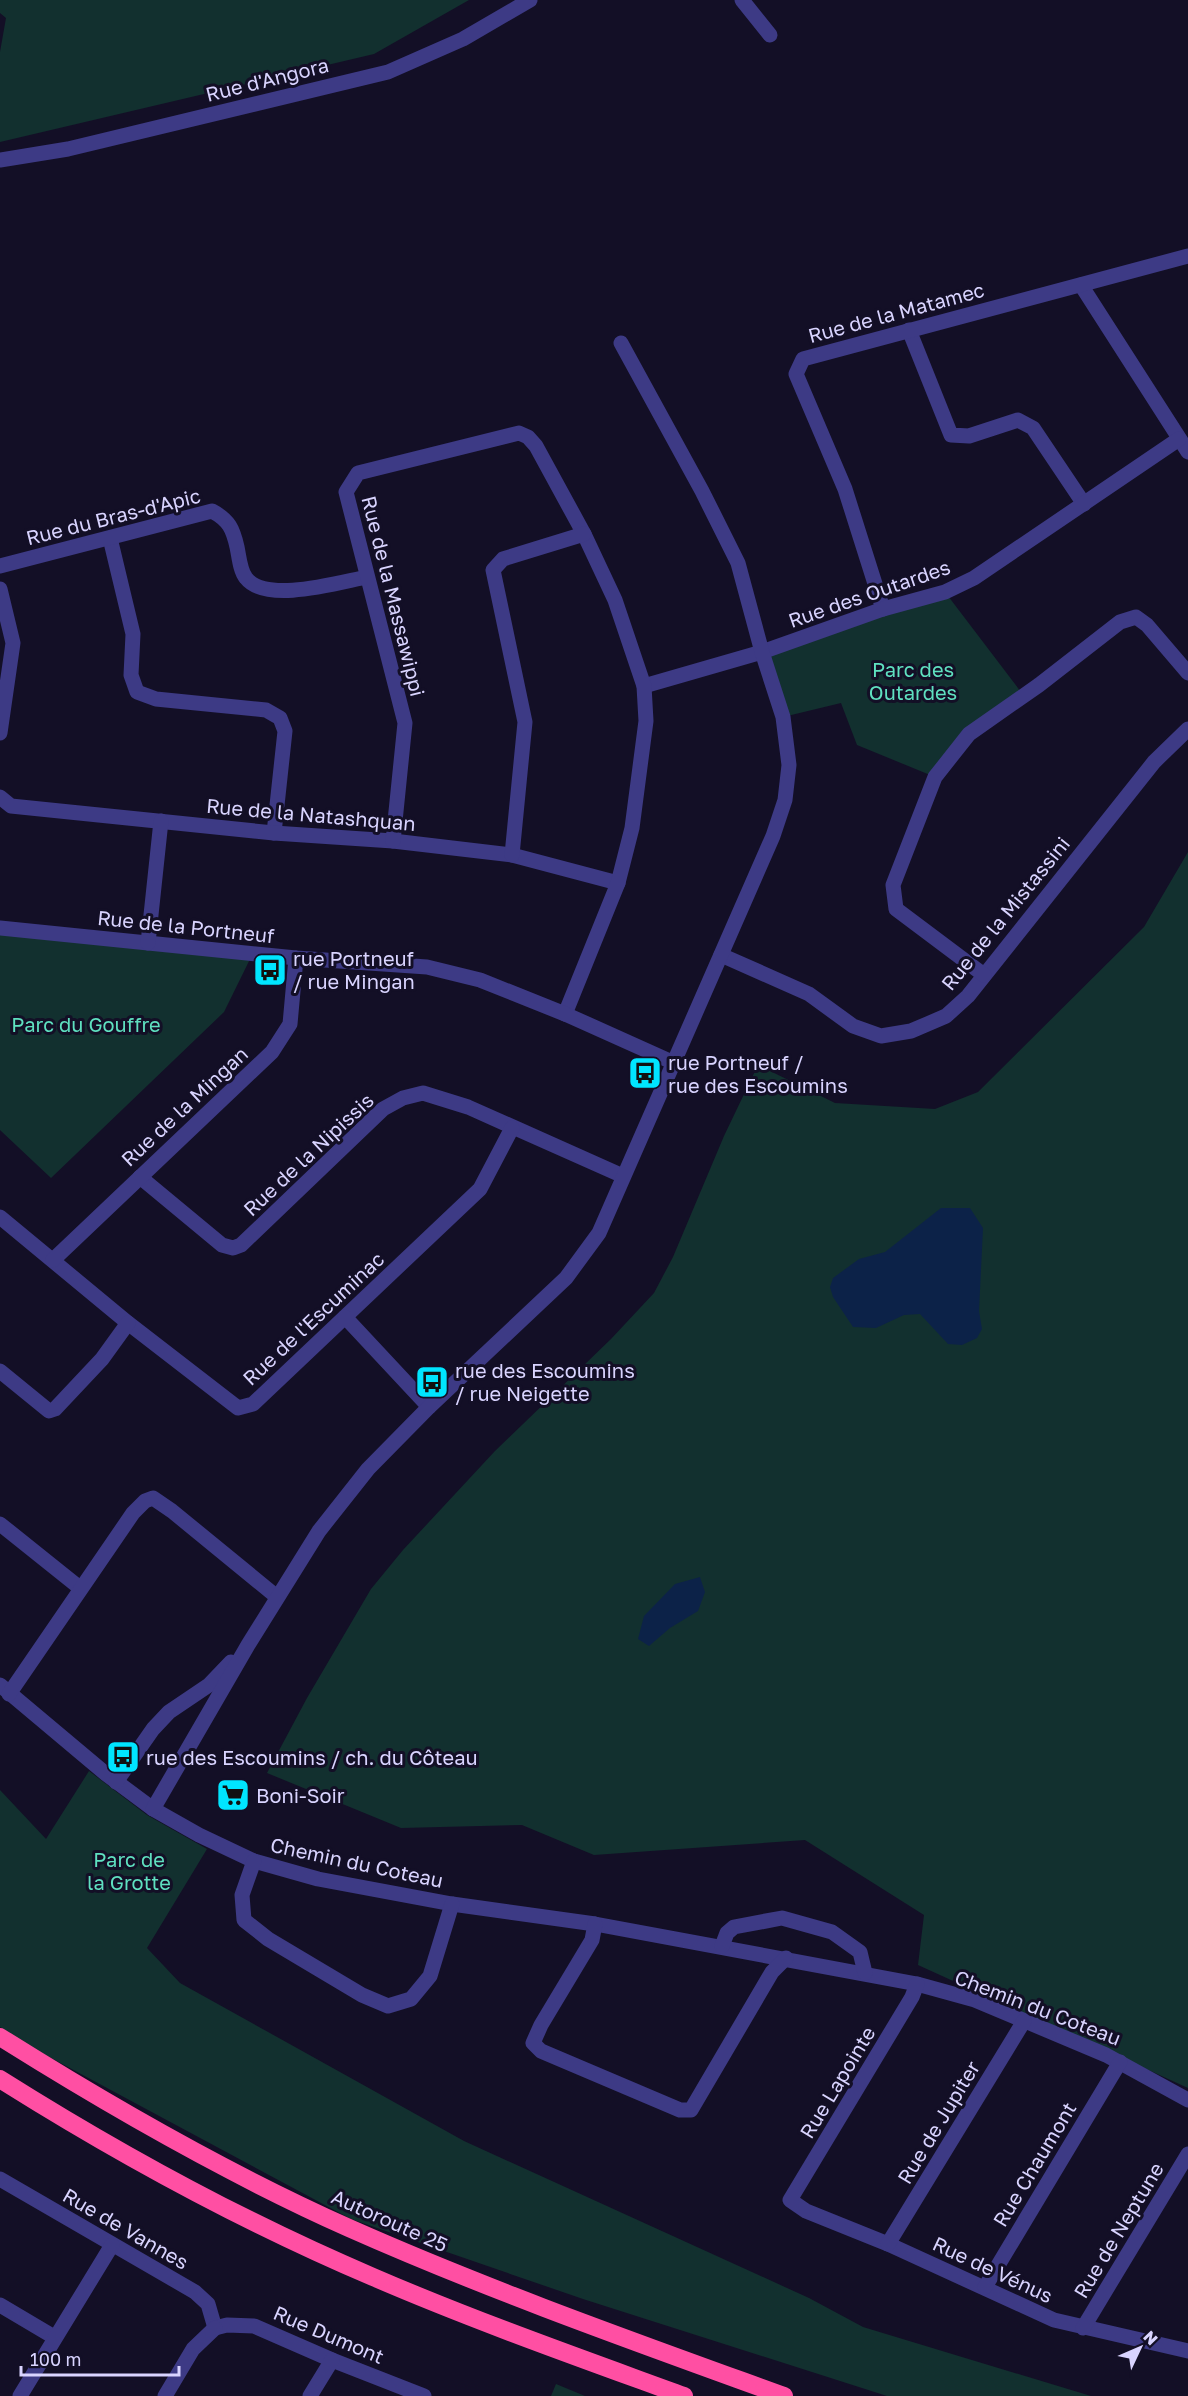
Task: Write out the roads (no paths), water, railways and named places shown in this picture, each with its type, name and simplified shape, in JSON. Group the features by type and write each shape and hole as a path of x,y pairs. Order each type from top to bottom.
{"highway":[{"name":"Autoroute 25","path":"0,2037 163,2135 348,2228 502,2292 784,2396"},
{"path":"0,2079 134,2159 318,2253 445,2307 684,2396"},
{"path":"634,2377 670,2396"}],"street":[{"name":"Rue d'Angora","path":"0,160 68,149 388,72 463,39 530,0"},
{"path":"742,0 767,33"},
{"name":"Rue de la Matamec","path":"883,609 844,489 796,374 803,359 1188,256"},
{"path":"1081,285 1184,446"},
{"path":"909,330 951,435 969,436 1018,420 1033,428 1084,504"},
{"path":"153,1809 248,1645 319,1531 368,1469 429,1407 566,1278 599,1233 672,1062 722,955 785,800 789,765 783,717 762,652 738,563 702,491 621,343"},
{"name":"Rue de la Massawippi","path":"393,842 405,723 346,492 358,473 519,433 528,437 536,446 584,534 615,600 644,686 646,721 632,828 618,884 565,1014"},
{"name":"Rue des Outardes","path":"644,686 762,652 883,609 945,592 974,578 1084,504 1184,446"},
{"name":"Rue du Bras-d'Apic","path":"0,566 212,511 224,517 232,526 245,577 254,585 265,590 297,590 367,577"},
{"path":"512,855 525,722 493,570 503,559 584,534"},
{"path":"110,538 133,634 131,675 137,692 156,699 266,710 280,718 285,731 274,833"},
{"path":"0,589 13,643 0,733"},
{"path":"984,975 896,909 893,885 935,777 969,734 1039,685 1120,622 1136,617 1147,625 1188,673"},
{"name":"Rue de la Mistassini","path":"722,955 809,994 853,1026 881,1036 911,1031 945,1016 968,996 1154,762 1188,729"},
{"name":"Rue de la Natashquan","path":"0,797 10,806 512,855 618,884"},
{"path":"148,943 161,821"},
{"name":"Rue de la Portneuf","path":"0,928 296,958 427,968 480,980 565,1014 672,1062"},
{"name":"Rue de la Mingan","path":"53,1260 272,1052 290,1024 296,958"},
{"name":"Rue de la Nipissis","path":"140,1177 222,1245 233,1248 241,1245 383,1109 403,1098 423,1093 468,1107 623,1176"},
{"name":"Rue de l'Escuminac","path":"0,1217 128,1323 238,1408 253,1404 480,1189 512,1128"},
{"path":"345,1317 429,1407"},
{"path":"0,1371 49,1411 55,1409 102,1359 128,1323"},
{"path":"5,1689 133,1513 145,1501 153,1498 277,1597"},
{"path":"0,1524 80,1588"},
{"path":"116,1782 153,1729 169,1712 209,1685 248,1645"},
{"name":"Chemin du Coteau","path":"5,1689 116,1782 153,1809 199,1835 254,1861 318,1879 452,1904 595,1924 917,1984 975,2000 1120,2062 1188,2100"},
{"path":"254,1861 242,1895 244,1920 268,1939 362,1995 388,2006 411,1999 430,1976 452,1904"},
{"path":"722,1946 726,1933 734,1927 782,1918 832,1932 860,1952 864,1973"},
{"path":"595,1924 592,1940 541,2025 533,2043 541,2050 680,2110 691,2110 772,1972 786,1958"},
{"name":"Rue Lapointe","path":"790,2200 912,1997 917,1984"},
{"name":"Rue de Jupiter","path":"888,2244 1024,2021"},
{"name":"Rue Chaumont","path":"985,2287 1120,2062"},
{"name":"Rue de Neptune","path":"1083,2328 1188,2154"},
{"name":"Rue de Vannes","path":"0,2179 195,2292 207,2304 215,2328"},
{"name":"Rue de Vénus","path":"790,2200 806,2211 888,2244 1054,2320 1188,2351"},
{"path":"20,2396 112,2245"},
{"path":"0,2305 54,2337"},
{"name":"Rue Dumont","path":"215,2328 227,2325 254,2326 424,2396"},
{"path":"165,2396 193,2349 215,2328"},
{"path":"310,2396 332,2360"}],"water":[{"path":"941,1208 970,1208 983,1228 979,1311 982,1329 977,1338 962,1345 948,1344 920,1314 904,1315 876,1328 853,1327 833,1297 830,1287 833,1278 859,1259 885,1252"},
{"path":"700,1577 705,1592 698,1611 670,1628 649,1646 638,1639 644,1616 675,1584"}],"place":[{"name":"rue Portneuf / rue Mingan","path":"270,970"},
{"name":"rue Portneuf / rue des Escoumins","path":"645,1073"},
{"name":"rue des Escoumins / rue Neigette","path":"432,1382"},
{"name":"rue des Escoumins / ch. du Côteau","path":"123,1757"},
{"name":"Boni-Soir","path":"233,1795"}],"park label":[{"name":"Parc des Outardes","path":"913,680"},
{"name":"Parc du Gouffre","path":"86,1024"},
{"name":"Parc de la Grotte","path":"129,1870"}]}
